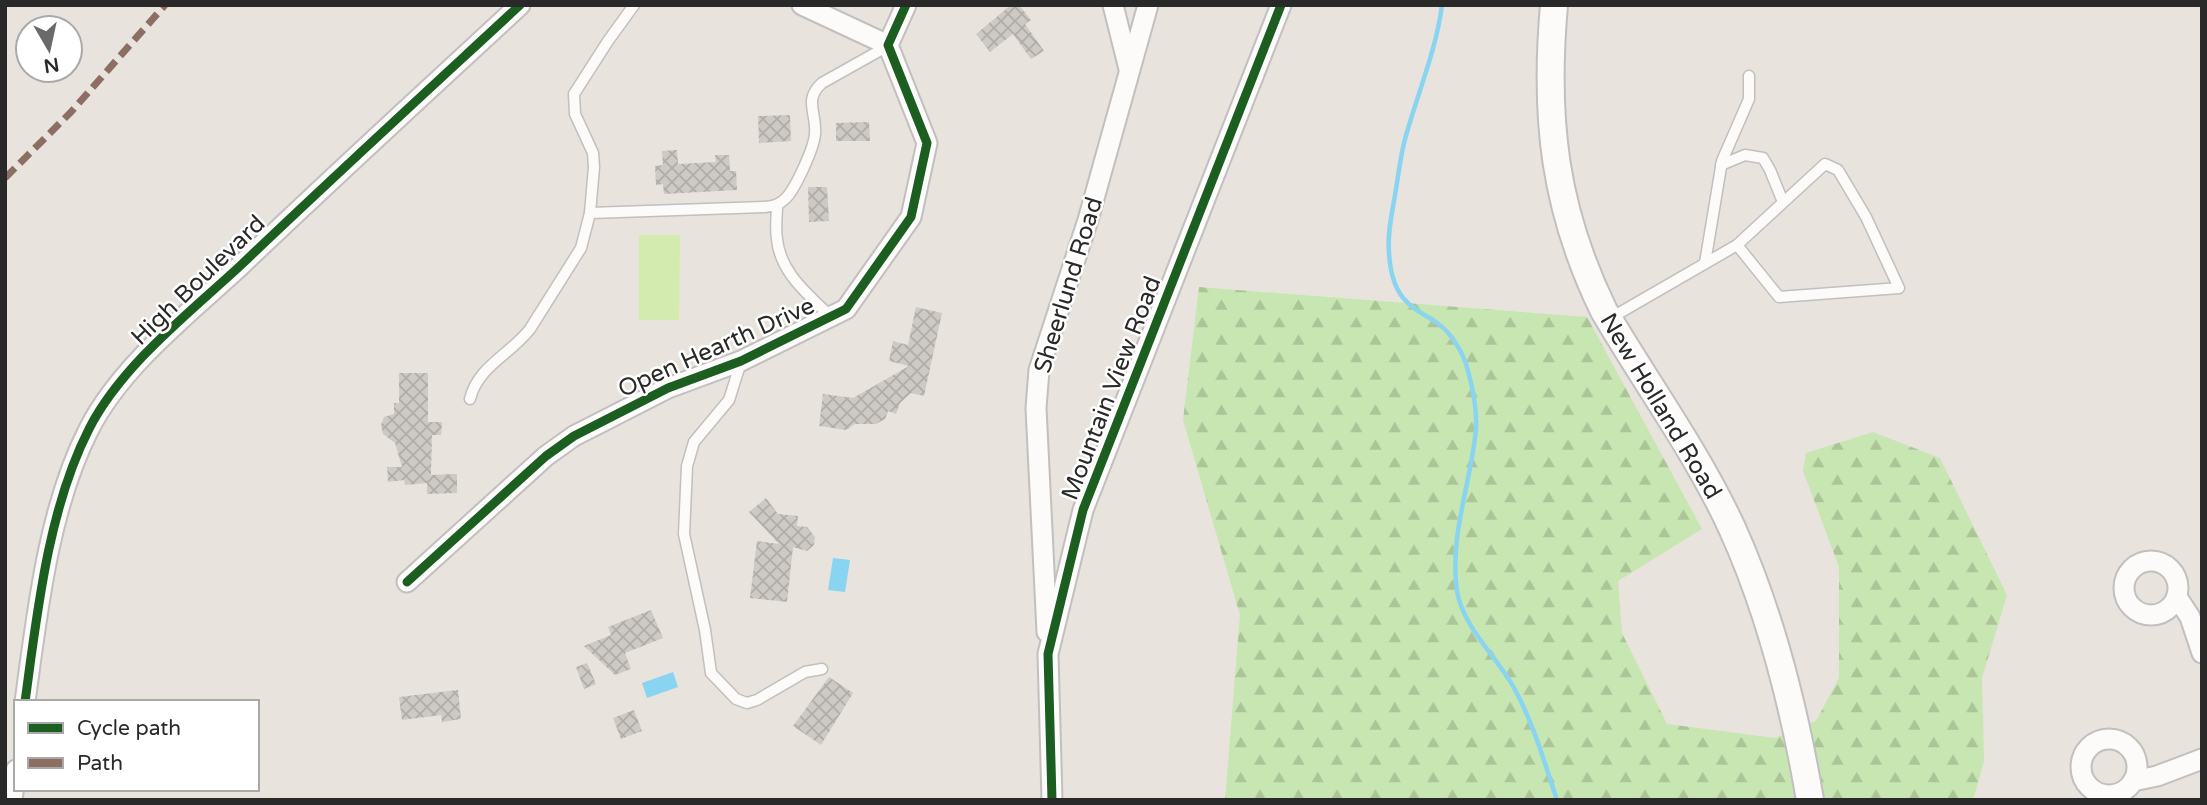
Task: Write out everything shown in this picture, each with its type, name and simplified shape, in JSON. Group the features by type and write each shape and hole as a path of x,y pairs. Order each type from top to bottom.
{"main road":[{"name":"New Holland Road","path":"1554,5 1550,45 1550,111 1558,182 1577,250 1609,319 1711,489 1752,574 1777,648 1810,800"}],"street":[{"name":"High Boulevard","path":"25,700 37,612 60,507 78,453 107,398 167,334 520,5"},
{"path":"802,5 888,45 906,5"},
{"path":"1113,5 1129,70"},
{"name":"Sheerlund Road","path":"1048,654 1036,408 1039,370 1088,220 1148,5"},
{"name":"Mountain View Road","path":"1052,800 1048,654 1083,510 1281,5"},
{"name":"Open Hearth Drive","path":"407,582 502,499 546,456 574,436 668,388 741,361 846,309 911,217 928,143 888,45"},
{"path":"2177,597 2190,617 2202,653"},
{"path":"2133,781 2157,776 2202,759"}],"lane":[{"path":"470,399 478,378 522,340 581,248 590,213 594,167 593,153 575,114 575,94 634,5"},
{"path":"590,213 777,205 788,197 810,153 815,135 811,97 814,89 888,45"},
{"path":"1705,263 1721,165 1749,99 1749,76"},
{"path":"1721,165 1745,155 1763,158 1783,202"},
{"path":"1609,319 1737,245 1825,164 1838,170 1866,217 1899,288 1779,297 1737,245"},
{"path":"777,205 776,241 784,262 794,281 831,317"},
{"path":"741,361 729,400 694,442 687,466 684,534 705,630 711,673 736,699 747,703 805,672 822,669"}],"green space":[{"path":"639,235 680,235 679,320 639,320"},
{"path":"1199,287 1587,317 1702,529 1618,581 1622,633 1667,724 1775,738 1816,721 1839,678 1839,567 1803,471 1806,453 1873,432 1940,458 2007,595 1982,678 1984,761 1973,800 1225,800 1240,615 1183,420"}],"water":[{"path":"833,558 850,560 845,592 828,590"},
{"path":"673,672 678,687 647,698 642,683"}],"building":[{"path":"1011,5 1019,5 1031,20 1025,24 1044,51 1031,59 1013,34 990,52 976,34"},
{"path":"790,115 791,141 759,143 758,116"},
{"path":"869,122 870,141 836,141 836,123"},
{"path":"677,150 678,164 716,162 715,155 729,155 730,171 736,171 737,190 664,194 663,184 656,185 655,166 663,165 662,151"},
{"path":"808,187 827,187 829,221 809,222"},
{"path":"916,307 942,313 924,396 911,393 900,403 896,414 888,411 885,419 876,424 855,424 846,430 819,426 823,394 853,398 909,366 889,361 893,341 908,345"},
{"path":"399,373 428,373 428,422 442,422 441,435 432,435 431,475 457,474 457,493 427,494 427,483 405,485 404,480 388,482 387,467 402,467 395,443 383,434 381,425 384,417 394,414 394,403 399,403"},
{"path":"766,498 778,514 798,516 797,526 807,527 815,537 814,545 807,551 793,547 787,602 750,598 757,541 779,544 749,512"},
{"path":"651,610 663,638 625,653 631,669 615,675 584,646 611,635 608,627"},
{"path":"587,663 596,684 584,689 576,667"},
{"path":"829,677 853,693 821,745 793,726"},
{"path":"458,690 461,719 442,722 441,715 402,720 399,697"},
{"path":"634,710 642,731 621,739 613,718"}],"waterway":[{"path":"1442,5 1435,40 1403,149 1389,231 1390,266 1396,286 1403,297 1448,332 1466,364 1472,385 1476,429 1458,530 1455,570 1457,591 1466,617 1520,700 1538,742 1557,800"}],"marked path":[{"path":"5,178 71,112 165,5"}],"cycle path":[{"path":"25,700 40,598 54,527 75,460 103,406 137,362 157,342 520,5"},
{"path":"407,582 546,456 574,436 668,388 741,361 846,309 911,217 927,143 888,45 906,5"},
{"path":"1052,800 1048,654 1083,510 1281,5"}]}
